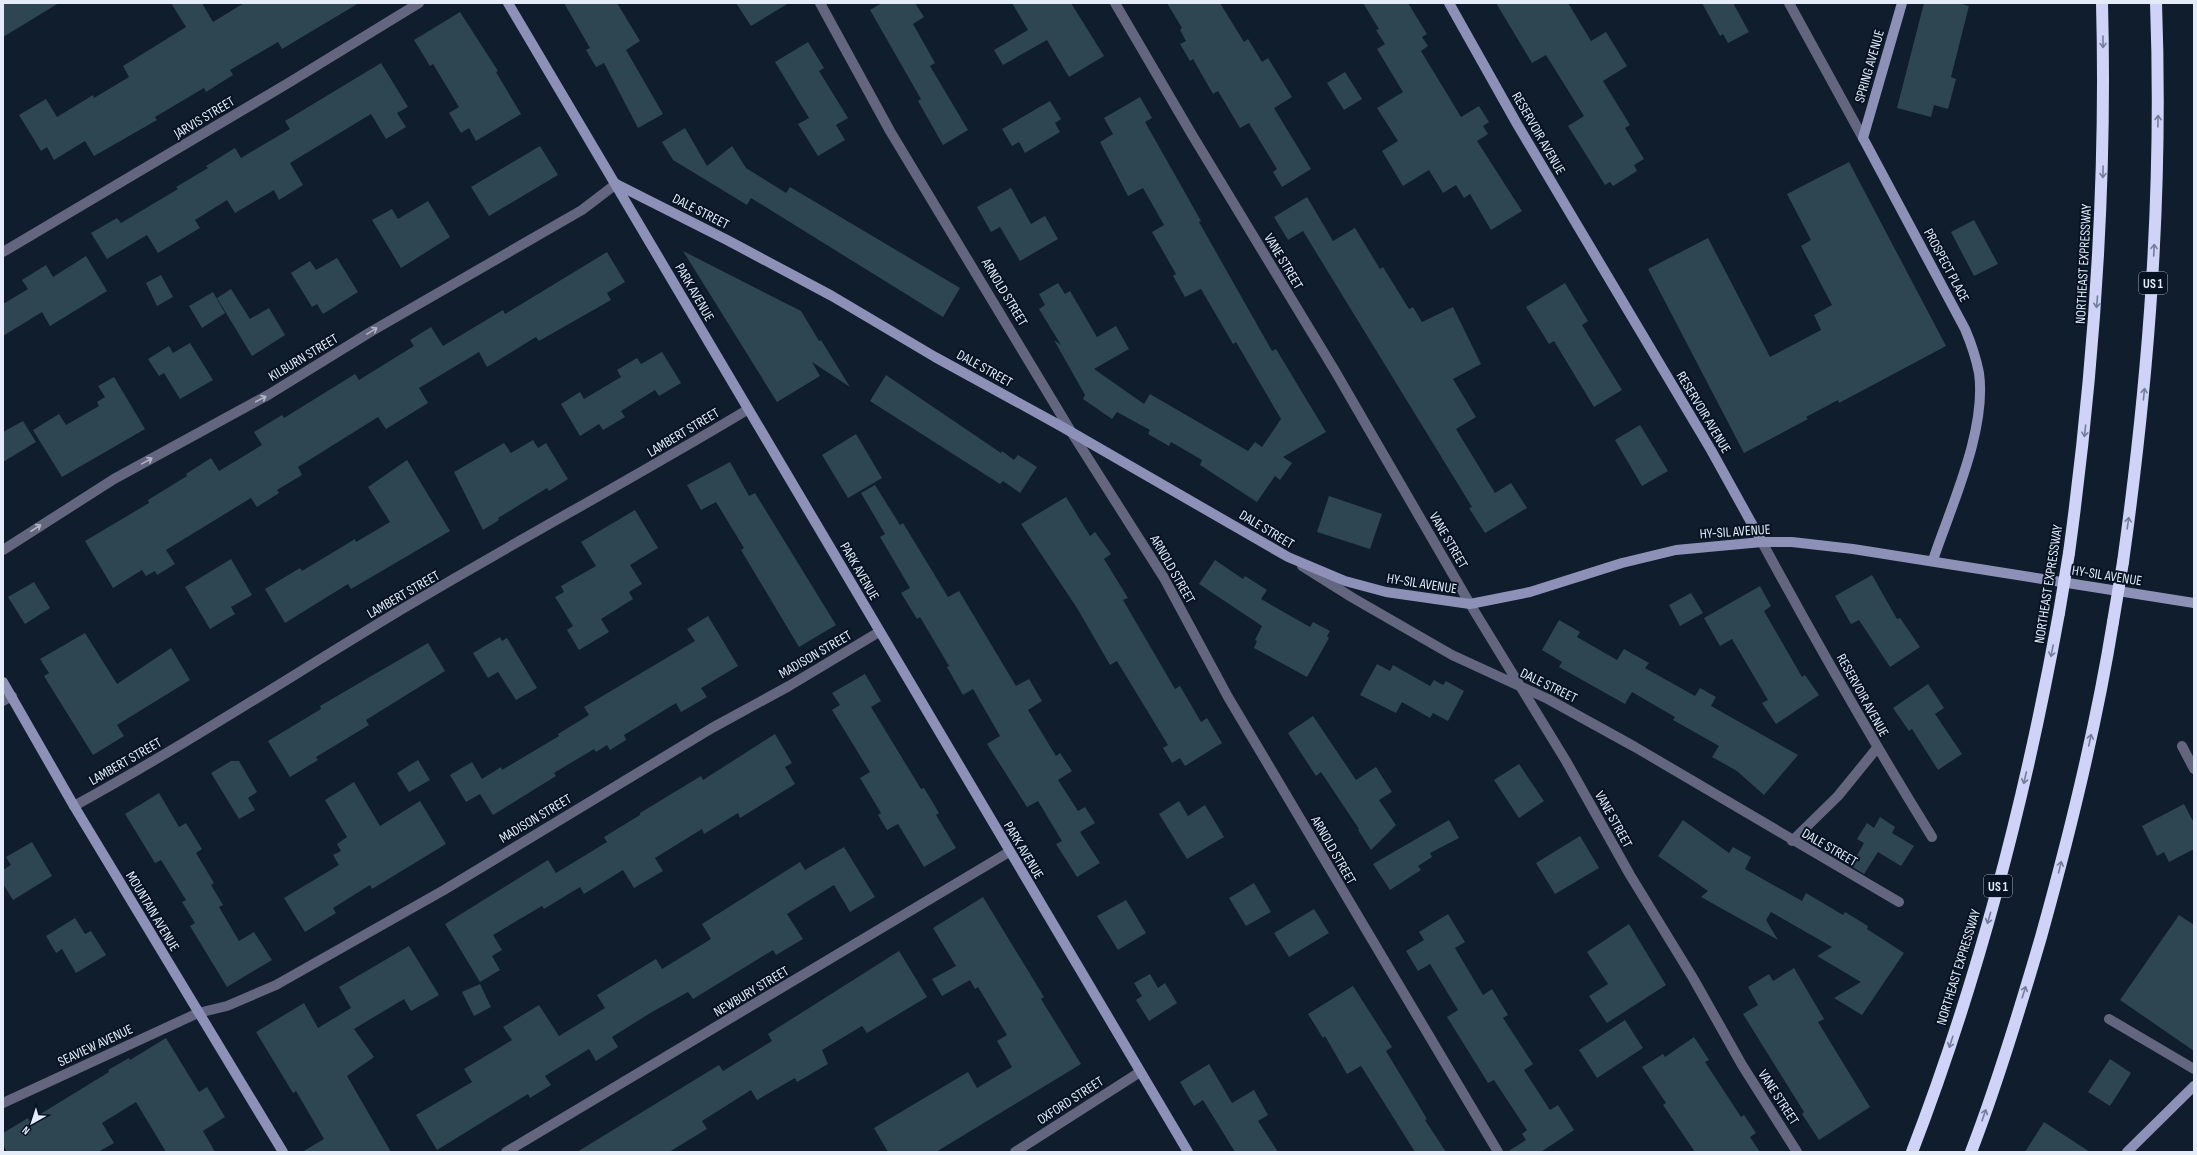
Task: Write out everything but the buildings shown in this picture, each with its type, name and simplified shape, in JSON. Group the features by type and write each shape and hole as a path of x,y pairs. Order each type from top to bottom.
{"highway":[{"name":"NORTHEAST EXPRESSWAY","path":"1912,1152 1946,1057 1997,892 2022,793 2059,613 2069,553 2081,468 2097,297 2104,136 2102,3"},
{"name":"US 1","path":"1971,1152 2005,1054 2053,894 2093,724 2123,562 2144,394 2153,290 2158,124 2156,3"}],"street":[{"name":"JARVIS STREET","path":"3,252 283,86 419,3"},
{"name":"PARK AVENUE","path":"508,3 616,184 747,410 951,750 1009,852 1188,1152"},
{"name":"ARNOLD STREET","path":"820,3 890,131 1072,433 1164,578 1228,697 1498,1152"},
{"name":"VANE STREET","path":"1116,3 1191,133 1335,371 1470,604 1566,762 1630,875 1693,978 1742,1065 1797,1152"},
{"name":"RESERVOIR AVENUE","path":"1449,3 1557,193 1711,450 1807,625 1838,677 1877,748 1932,837"},
{"name":"PROSPECT PLACE","path":"1789,3 1953,303 1970,342 1979,373 1979,408 1972,447 1932,560"},
{"name":"SPRING AVENUE","path":"1863,138 1902,3"},
{"name":"DALE STREET","path":"616,184 727,240 832,296 935,357 1072,433 1288,557 1353,598 1452,655 1548,699 1635,747 1792,841 1899,902"},
{"name":"KILBURN STREET","path":"3,550 114,479 268,395 386,323 582,210 616,184"},
{"name":"LAMBERT STREET","path":"74,806 151,763 405,607 747,410"},
{"name":"HY-SIL AVENUE","path":"1288,557 1345,581 1386,592 1470,604 1530,592 1622,563 1676,550 1762,542 1792,542 1932,560 2194,604"},
{"name":"MADISON STREET","path":"198,1013 227,1006 276,985 444,890 712,728 790,686 879,632"},
{"name":"MOUNTAIN AVENUE","path":"3,682 74,806 283,1152"},
{"path":"3,701 12,696"},
{"path":"2182,746 2194,769"},
{"path":"1792,841 1838,796 1877,748"},
{"name":"NEWBURY STREET","path":"506,1152 1009,852"},
{"name":"SEAVIEW AVENUE","path":"3,1102 198,1013"},
{"path":"2109,1020 2194,1069"},
{"name":"OXFORD STREET","path":"1015,1152 1140,1072"},
{"path":"2127,1152 2194,1086"}]}
